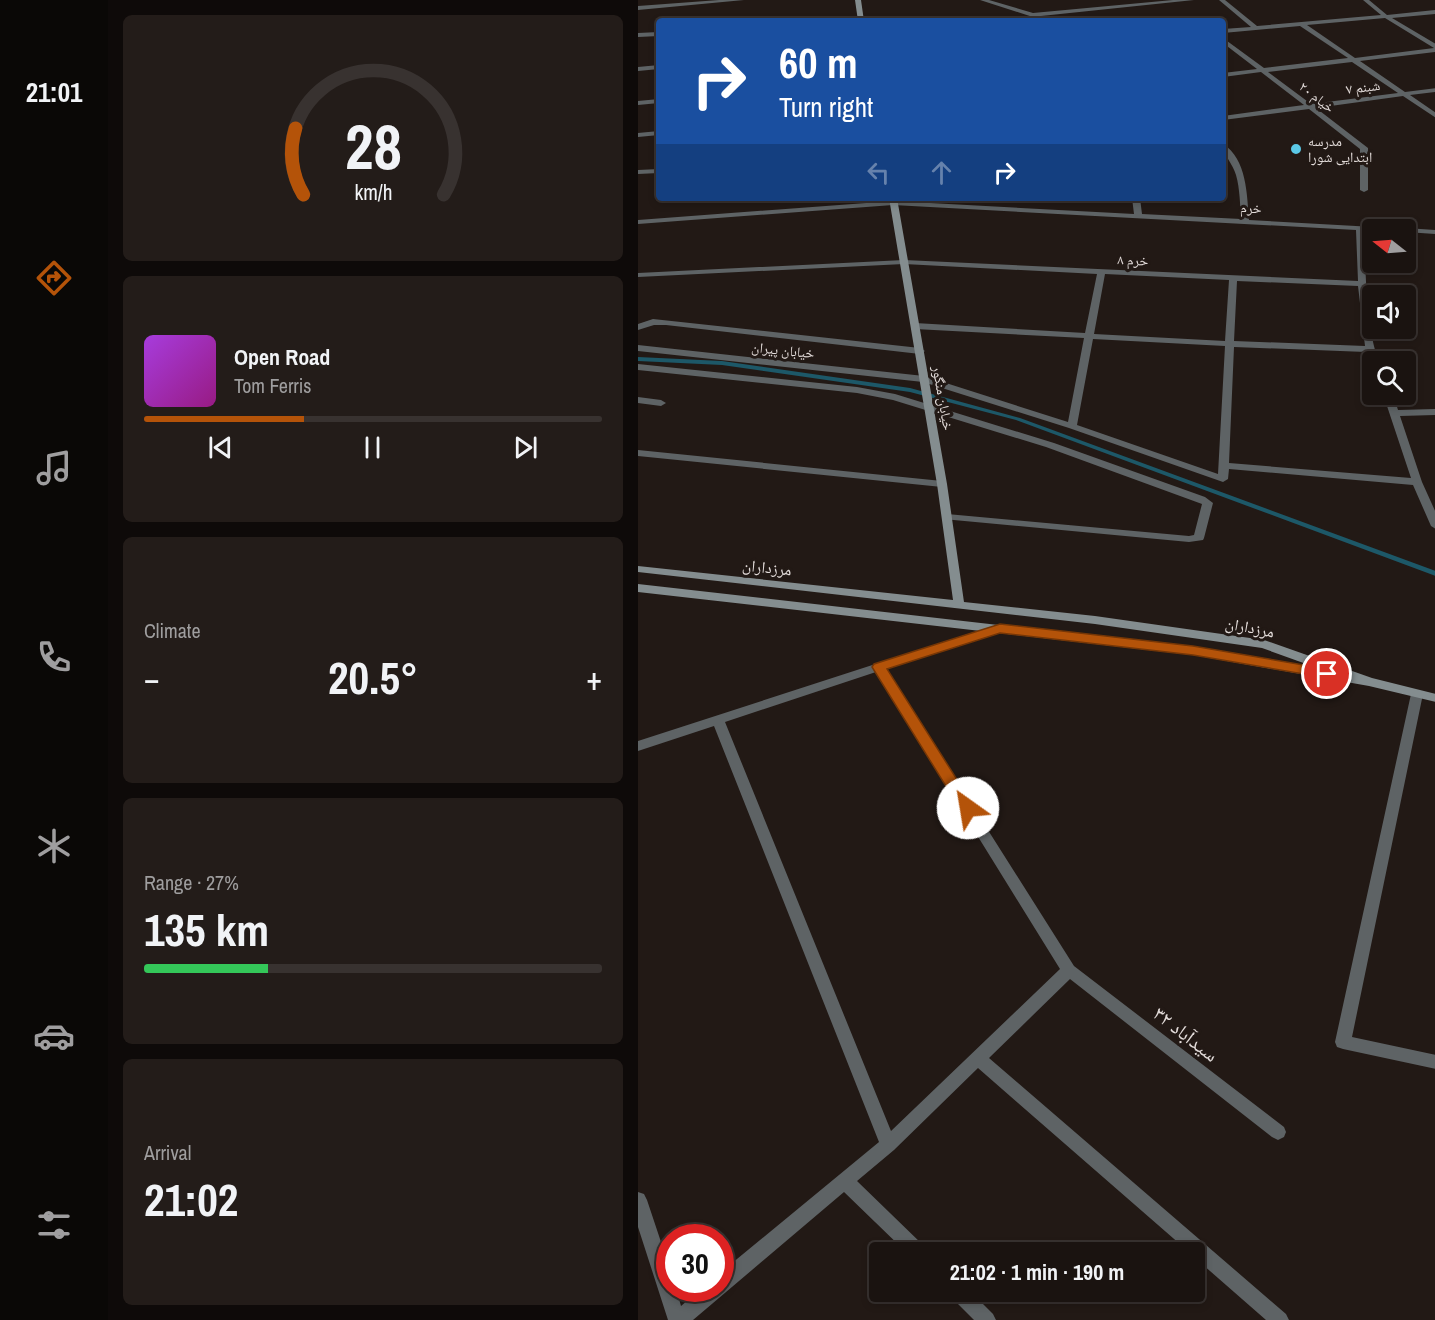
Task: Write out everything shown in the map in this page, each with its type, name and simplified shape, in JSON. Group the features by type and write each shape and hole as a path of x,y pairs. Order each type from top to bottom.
{"street":[{"path":"638,8 741,0"},
{"path":"858,0 861,18"},
{"path":"983,0 1041,18"},
{"path":"1032,15 1191,0"},
{"path":"1222,0 1255,27"},
{"path":"1366,0 1371,0"},
{"path":"1366,0 1385,16 1436,49"},
{"path":"1226,31 1436,12"},
{"path":"1300,23 1436,116"},
{"path":"638,35 656,34"},
{"name":"خیام ۲۰","path":"1226,42 1364,148 1364,190"},
{"path":"1226,75 1436,49"},
{"path":"638,69 656,67"},
{"name":"شبنم ۷","path":"1226,118 1307,105 1436,90"},
{"path":"638,103 656,101"},
{"path":"638,135 656,133"},
{"path":"1226,149 1236,161 1241,181 1245,222"},
{"path":"638,172 656,171"},
{"name":"خرم","path":"638,222 881,201"},
{"name":"خیابان منگور","path":"893,201 930,408 959,604"},
{"name":"خرم","path":"909,201 1360,228"},
{"path":"1136,201 1138,215"},
{"path":"915,326 1229,344 1370,349 1362,284 1360,228"},
{"path":"1416,231 1436,232"},
{"name":"خرم ۸","path":"638,275 904,262 1362,284"},
{"path":"1072,426 1101,272"},
{"path":"1233,279 1224,466 1417,482"},
{"path":"638,327 653,322 666,322 920,351"},
{"name":"خیابان پیران","path":"638,348 924,379 1072,426 1223,479 1224,466"},
{"path":"638,367 857,390 895,397 1050,445 1208,503 1199,538 1189,539 947,517"},
{"path":"638,400 661,403"},
{"path":"1393,405 1417,482 1436,526"},
{"path":"1396,413 1436,412"},
{"path":"638,453 942,484"},
{"name":"مرزداران","path":"638,569 1095,620 1264,644 1369,682"},
{"name":"مرزداران","path":"638,588 1193,651 1369,682"},
{"path":"638,746 1000,628"},
{"path":"734,1273 888,1145 1069,970 879,667"},
{"path":"1369,682 1436,698"},
{"path":"1417,694 1343,1042 1436,1062"},
{"path":"718,721 888,1145"},
{"name":"سیدآباد ۳۲","path":"1069,970 1278,1132"},
{"path":"977,1058 1280,1320"},
{"path":"845,1181 908,1242"},
{"path":"638,1200 678,1320 699,1302"},
{"path":"968,1302 987,1320"}],"waterway":[{"path":"638,359 722,363 910,390 1018,419 1436,574"}],"place":[{"name":"مدرسه ابتدایی شورا","path":"1296,149"}],"route":[{"path":"968,808 879,667 1000,628 1193,651 1327,674"}]}
